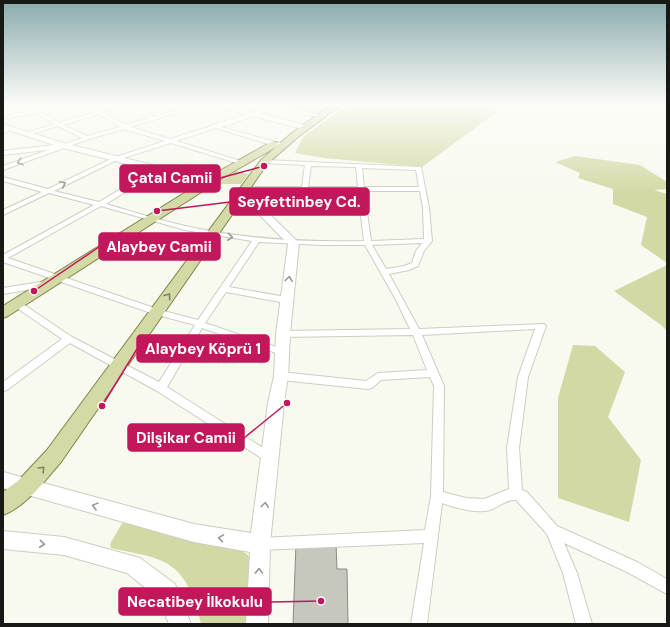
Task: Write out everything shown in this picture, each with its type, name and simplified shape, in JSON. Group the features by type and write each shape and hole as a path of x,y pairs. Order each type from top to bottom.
{"main road":[{"path":"3,313 245,161 279,144 293,134"},
{"path":"3,505 25,487 54,456 243,191 279,144"},
{"path":"245,161 254,158 264,162"}],"street":[{"path":"30,134 64,146 211,182"},
{"path":"80,134 87,138"},
{"path":"3,168 100,134"},
{"path":"147,134 245,161"},
{"path":"4,212 115,159 189,134"},
{"path":"244,134 279,144"},
{"path":"3,153 64,146"},
{"path":"264,162 419,168 426,208 428,241 420,251 415,264 406,268 384,272"},
{"path":"305,189 308,163"},
{"path":"360,165 361,189 368,244 416,332 438,386 437,496 419,624"},
{"path":"3,258 100,204 158,169"},
{"path":"3,179 100,204 150,220 212,234 294,243 368,244 428,241"},
{"path":"243,191 305,189 422,189"},
{"path":"243,191 294,243"},
{"path":"160,388 200,324 257,240"},
{"path":"257,624 260,544 276,403 281,376 286,300 294,243"},
{"path":"3,258 54,281 200,324 282,352"},
{"path":"3,291 54,281"},
{"path":"224,289 286,300"},
{"path":"17,304 69,339 160,388 270,458"},
{"path":"283,334 416,332 541,326 523,377 513,448 516,493"},
{"path":"3,387 69,339"},
{"path":"281,376 368,385 378,377 432,373"},
{"path":"3,480 194,533 260,544 432,536"},
{"path":"437,496 462,504 486,505 504,496 516,493 522,496 552,530 570,573 584,624"},
{"path":"552,530 632,567 667,587"},
{"path":"3,540 64,546 133,565 167,592 180,624"}],"green space":[{"path":"307,134 466,134 422,167 324,158 295,153 303,137"},
{"path":"575,156 640,165 667,182 667,189 654,190 667,194 667,263 641,245 647,217 613,204 613,189 578,178 580,173 555,162"},
{"path":"236,171 249,174 241,184 217,184"},
{"path":"667,265 667,331 614,291"},
{"path":"573,345 595,346 625,372 608,417 641,460 629,522 558,498 558,398"},
{"path":"124,522 238,548 248,555 252,567 246,624 201,624 193,596 189,588 184,579 171,566 150,557 111,548 110,544"}],"building":[{"path":"296,543 336,543 337,569 347,569 348,624 293,624"}],"place":[{"name":"Çatal Camii","path":"264,166"},
{"name":"Seyfettinbey Cd.","path":"157,211"},
{"name":"Alaybey Camii","path":"34,291"},
{"name":"Dilşikar Camii","path":"287,403"},
{"name":"Alaybey Köprü 1","path":"102,406"},
{"name":"Necatibey İlkokulu","path":"321,601"}]}
